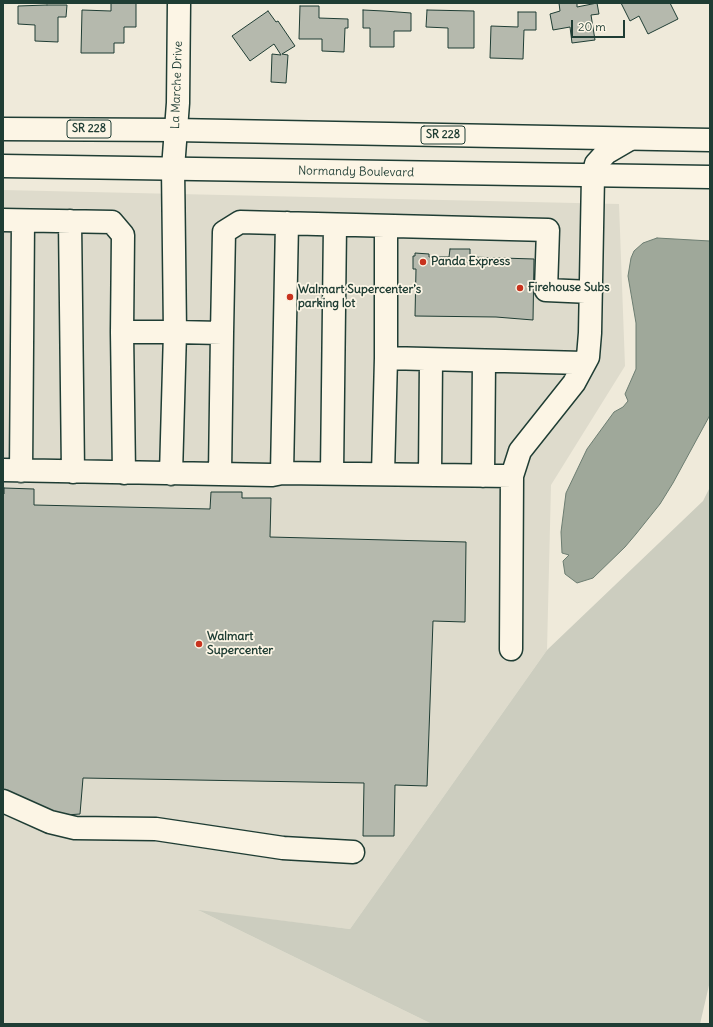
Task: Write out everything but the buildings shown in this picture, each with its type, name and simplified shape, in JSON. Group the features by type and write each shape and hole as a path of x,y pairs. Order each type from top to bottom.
{"main road":[{"name":"La Marche Drive","path":"171,474 175,332 173,168 178,103 179,3"},
{"name":"SR 228","path":"3,129 175,130 710,140"},
{"path":"511,649 512,476 520,452 574,383 588,357 593,176 596,164 606,153 630,139"},
{"name":"Normandy Boulevard","path":"3,166 710,177"},
{"path":"124,473 122,332 123,235 112,222 13,220 12,471 171,474 272,475 282,473 332,473 512,476"},
{"path":"70,221 73,472"},
{"path":"220,474 224,232 240,222 548,230 546,290 590,292"},
{"path":"282,473 287,223"},
{"path":"332,473 335,225"},
{"path":"383,474 386,358 386,226"},
{"path":"122,332 222,334"},
{"path":"386,358 584,363"},
{"path":"430,475 431,360"},
{"path":"483,476 484,361"},
{"path":"3,800 50,822 75,828 156,829 283,848 353,852"}],"shaded area":[{"path":"3,190 619,204 625,366 551,485 547,650 350,929 200,911 432,1024 3,1024"},
{"path":"657,238 710,241 710,415 660,504 625,547 593,578 577,583 565,574 563,561 569,555 562,553 561,532 566,493 587,449 614,412 623,407 628,401 625,394 636,369 636,323 628,276 631,258 634,251 643,243"},
{"path":"710,487 710,981 700,1024 432,1024 198,910 350,929 547,650 703,501"}],"place":[{"name":"Panda Express","path":"423,262"},
{"name":"Firehouse Subs","path":"520,288"},
{"name":"Walmart Supercenter's parking lot","path":"290,297"},
{"name":"Walmart Supercenter","path":"199,644"}]}
